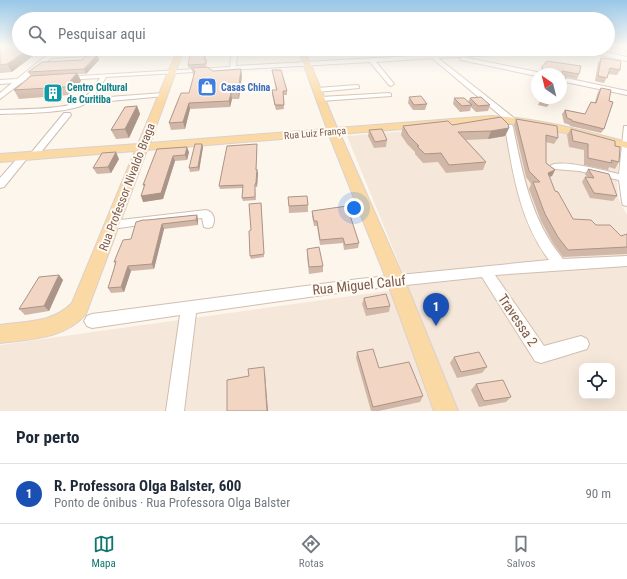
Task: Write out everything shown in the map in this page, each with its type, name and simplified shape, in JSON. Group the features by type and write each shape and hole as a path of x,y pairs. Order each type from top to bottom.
{"main road":[{"name":"Rua Professor Nivaldo Braga","path":"0,334 48,327 67,320 79,308 175,65"},
{"path":"307,65 333,132 396,281 446,411"},
{"name":"Rua Luiz França","path":"0,158 482,120 552,126 626,145"}],"street":[{"path":"0,97 38,65"},
{"path":"58,79 285,65"},
{"path":"376,65 391,84"},
{"path":"443,65 510,123 519,182 528,212 546,248 559,264"},
{"path":"492,65 531,73"},
{"path":"0,112 58,108 81,103 87,99 104,76"},
{"path":"0,82 50,79"},
{"path":"567,80 627,93"},
{"path":"317,90 357,87"},
{"path":"321,100 389,95"},
{"path":"102,102 106,100 163,96"},
{"path":"0,185 67,115"},
{"path":"627,128 624,178 627,202"},
{"path":"555,166 579,168 624,178"},
{"path":"112,224 206,214 208,215 208,224"},
{"name":"Rua Miguel Caluf","path":"92,321 295,292 559,264 627,261"},
{"name":"Travessa 2","path":"485,271 541,354 581,344"},
{"path":"175,411 189,307"}],"shaded area":[{"path":"504,123 553,129 619,147 617,186 618,198 627,215 627,411 0,411 0,345 409,288 347,136"}],"building":[{"path":"38,65 88,65 84,69 28,72"},
{"path":"544,65 581,66 579,74 567,72 567,68 542,68"},
{"path":"600,65 621,65 620,70 610,68 607,78 598,76"},
{"path":"207,67 213,71 241,69 238,92 231,93 229,101 189,103 183,122 169,123 181,93 189,93 195,71 191,68"},
{"path":"272,70 281,70 287,91 283,91 284,105 275,105 272,90 277,90"},
{"path":"77,73 65,87 14,90 31,76"},
{"path":"601,88 611,90 609,101 613,102 604,129 572,121 567,118 565,110 585,114 591,102 596,103"},
{"path":"421,96 427,104 414,105 409,97"},
{"path":"481,97 490,105 478,106 470,98"},
{"path":"454,98 464,98 472,105 462,106"},
{"path":"137,106 125,129 111,130 125,107"},
{"path":"501,117 508,124 509,128 491,131 458,132 486,162 449,165 441,153 425,154 409,136 403,126 448,121 452,125"},
{"path":"516,119 557,126 558,138 546,135 546,163 555,170 548,173 555,191 558,192 573,219 591,220 596,225 610,225 621,236 627,234 627,247 568,250 558,237 545,214 533,182 540,182 529,171"},
{"path":"382,129 387,140 375,142 369,130"},
{"path":"571,129 615,141 615,146 620,147 619,162 611,160 612,163 588,158 588,144 573,141"},
{"path":"195,144 202,144 198,167 189,168"},
{"path":"257,144 255,197 242,198 243,185 219,186 227,146"},
{"path":"187,147 185,155 173,156 161,193 141,196 145,184 143,185 157,149"},
{"path":"116,152 108,167 93,168 102,153"},
{"path":"588,169 609,174 617,196 594,193 585,177 594,178"},
{"path":"307,196 308,205 289,206 288,197"},
{"path":"261,203 264,254 250,256 249,231 251,230 249,204"},
{"path":"347,206 359,243 345,245 343,238 320,240 317,221 314,221 312,211"},
{"path":"197,215 196,220 162,224 152,264 128,266 121,287 108,288 116,261 114,262 123,240 131,239 136,222"},
{"path":"319,247 323,266 309,267 307,249"},
{"path":"59,275 44,306 19,309 39,277"},
{"path":"386,294 390,306 367,309 364,298"},
{"path":"373,349 379,368 409,362 423,396 373,407 357,352"},
{"path":"479,352 487,367 461,372 454,357"},
{"path":"264,367 267,411 227,411 227,380 249,376 248,369"},
{"path":"503,380 511,397 484,401 476,384"}],"place":[{"name":"Casas China","path":"207,87"},
{"name":"Centro Cultural de Curitiba","path":"53,93"},
{"name":"R. Professora Olga Balster, 600","path":"436,326"}]}
